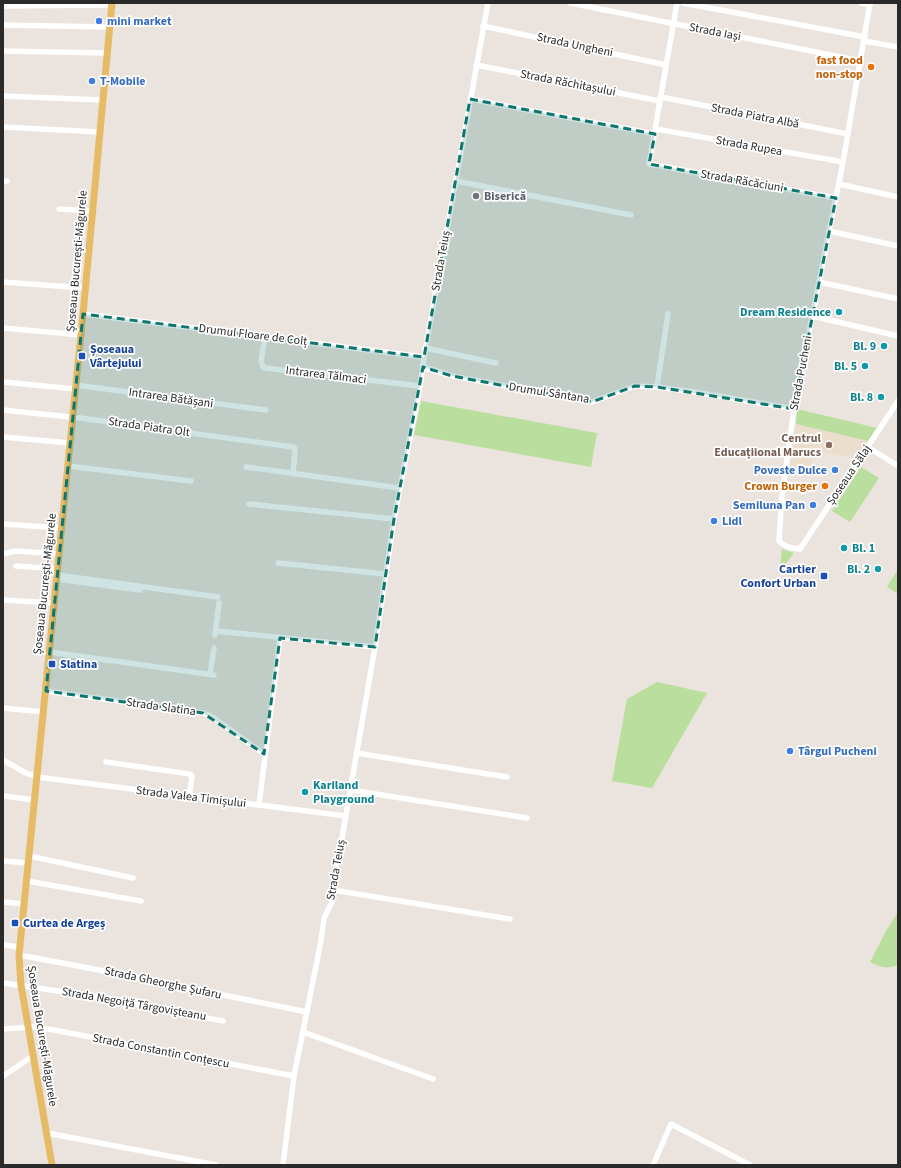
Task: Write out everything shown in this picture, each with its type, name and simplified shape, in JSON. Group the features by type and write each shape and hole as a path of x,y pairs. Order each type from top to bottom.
{"main road":[{"name":"Șoseaua București-Măgurele","path":"52,1165 21,985 20,951 112,4"}],"street":[{"name":"Strada Teiuș","path":"283,1165 294,1076 324,918 332,902 334,876 346,816 375,647 399,488 420,386 425,348 488,3"},
{"name":"Strada Iași","path":"570,3 861,61"},
{"path":"655,132 677,3"},
{"path":"683,3 898,47"},
{"path":"861,3 870,4"},
{"path":"3,6 112,4"},
{"name":"Strada Pucheni","path":"800,549 789,548 779,541 782,496 794,409 843,162 870,4"},
{"path":"3,25 109,27"},
{"name":"Strada Ungheni","path":"484,26 666,64"},
{"path":"3,51 107,53"},
{"name":"Strada Răchitașului","path":"476,65 661,99"},
{"path":"3,96 103,100"},
{"name":"Strada Rupea","path":"470,99 655,132 843,162"},
{"name":"Strada Piatra Albă","path":"661,99 848,134"},
{"path":"3,127 100,132"},
{"name":"Strada Răcăciuni","path":"655,132 649,164 836,198"},
{"path":"456,180 631,215"},
{"path":"838,184 898,197"},
{"path":"59,209 92,211"},
{"path":"829,231 898,246"},
{"path":"3,282 85,288"},
{"path":"819,282 898,299"},
{"name":"Drumul Floare de Colț","path":"83,314 424,357"},
{"path":"657,387 668,314"},
{"path":"812,316 898,336"},
{"path":"3,328 81,335"},
{"name":"Intrarea Tălmaci","path":"265,337 261,361 263,367 265,368 420,386"},
{"path":"425,348 496,363"},
{"name":"Drumul Sântana","path":"423,367 452,376 592,402 635,386 695,392 794,409"},
{"name":"Intrarea Bătășani","path":"3,382 75,387 266,410"},
{"name":"Șoseaua Sălaj","path":"800,549 898,401"},
{"name":"Strada Piatra Olt","path":"3,410 73,417 294,448 293,474"},
{"path":"3,437 70,444"},
{"path":"868,447 898,466"},
{"path":"68,466 191,481"},
{"path":"246,467 399,488"},
{"path":"249,504 394,519"},
{"path":"3,524 62,528"},
{"path":"3,554 16,551 59,554"},
{"path":"278,563 386,574"},
{"path":"16,566 140,590"},
{"path":"57,575 218,600 215,633 375,647"},
{"path":"3,600 54,603"},
{"path":"259,805 264,754 280,638"},
{"path":"50,652 212,674 214,648"},
{"name":"Strada Slatina","path":"46,691 207,714 264,754"},
{"path":"3,708 44,712"},
{"path":"356,753 506,777"},
{"name":"Strada Valea Timișului","path":"3,760 26,773 37,777 346,816"},
{"path":"106,762 190,774 192,776 189,797"},
{"path":"350,790 527,818"},
{"path":"3,796 34,800"},
{"path":"3,861 29,860 133,878"},
{"path":"27,881 142,901"},
{"path":"333,890 510,919"},
{"path":"3,902 24,904"},
{"name":"Strada Gheorghe Șufaru","path":"3,945 20,951 100,970 307,1012"},
{"name":"Strada Negoiță Târgovișteanu","path":"3,983 92,996 223,1021"},
{"name":"Strada Constantin Conțescu","path":"3,1028 28,1027 70,1033 294,1076"},
{"path":"303,1032 433,1079"},
{"path":"3,1076 33,1056"},
{"path":"654,1165 671,1124 750,1165"},
{"path":"47,1133 216,1165"}],"highlighted area":[{"path":"470,99 655,134 649,164 836,198 794,409 657,387 635,386 592,402 452,376 423,367 394,519 375,647 280,638 264,754 203,713 46,691 83,314 424,357"}],"shaded area":[{"name":"Centrul Educațiional Marucs","path":"796,424 868,441 856,459 815,450 810,470 791,465"}],"green space":[{"path":"421,401 597,433 591,467 414,435"},
{"path":"797,409 877,428 868,441 796,424"},
{"path":"861,467 879,478 850,522 832,511"},
{"path":"782,549 794,553 781,570 780,569"},
{"path":"898,569 898,594 887,587"},
{"path":"657,682 707,693 652,788 612,781 627,699"},
{"path":"898,912 898,965 890,967 878,966 870,962"}],"place":[{"name":"mini market","path":"99,21"},
{"name":"fast food non-stop","path":"871,67"},
{"name":"T-Mobile","path":"92,81"},
{"name":"Biserică","path":"476,196"},
{"name":"Dream Residence","path":"839,312"},
{"name":"Bl. 9","path":"884,346"},
{"name":"Șoseaua Vârtejului","path":"82,356"},
{"name":"Bl. 5","path":"865,366"},
{"name":"Bl. 8","path":"881,397"},
{"name":"Centrul Educațiional Marucs","path":"829,445"},
{"name":"Poveste Dulce","path":"835,470"},
{"name":"Crown Burger","path":"825,486"},
{"name":"Semiluna Pan","path":"813,505"},
{"name":"Lidl","path":"714,521"},
{"name":"Bl. 1","path":"844,548"},
{"name":"Bl. 2","path":"878,569"},
{"name":"Cartier Confort Urban","path":"824,576"},
{"name":"Slatina","path":"52,664"},
{"name":"Târgul Pucheni","path":"790,751"},
{"name":"Kariland Playground","path":"305,792"},
{"name":"Curtea de Argeș","path":"15,923"}]}
